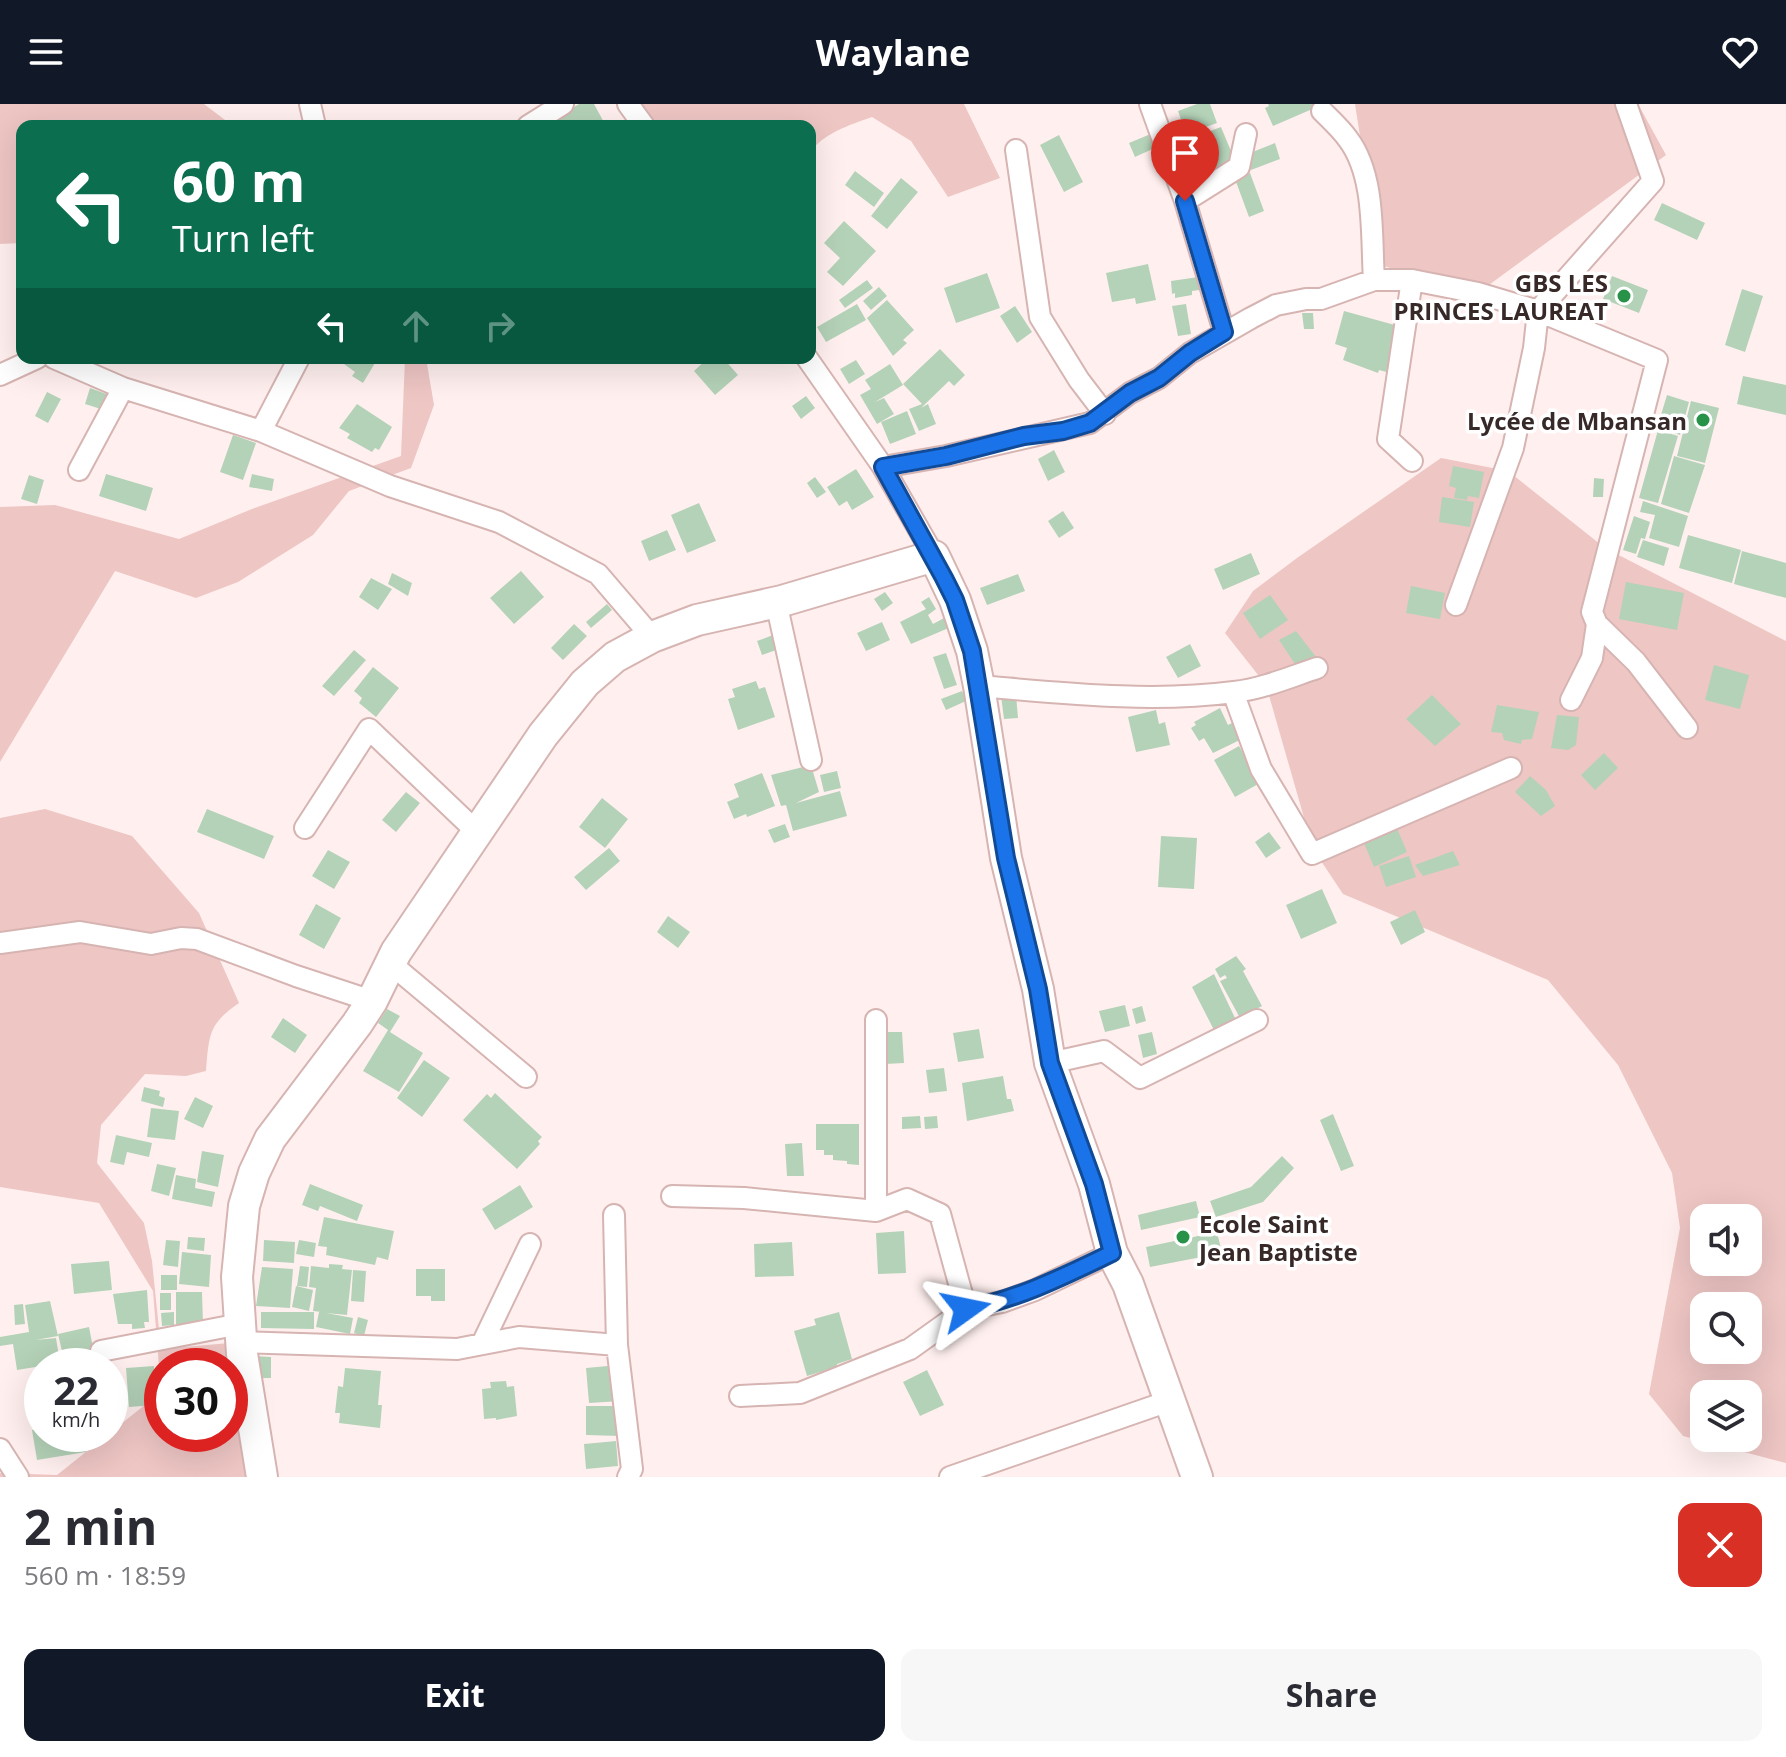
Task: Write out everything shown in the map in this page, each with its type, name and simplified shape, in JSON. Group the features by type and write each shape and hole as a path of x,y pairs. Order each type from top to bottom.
{"street":[{"path":"538,120 563,104"},
{"path":"1150,104 1185,201 1224,332"},
{"path":"1456,605 1513,448 1534,348 1538,311 1653,181 1626,104"},
{"path":"1322,111 1350,140 1358,157 1368,198 1374,280"},
{"path":"1185,201 1239,167 1246,134"},
{"path":"1016,150 1040,317 1079,380 1105,414"},
{"path":"883,467 1090,423 1130,393 1159,378 1190,353 1276,305 1321,299 1374,280 1412,280 1447,285 1538,311 1657,360 1592,612 1597,624 1636,662 1687,728"},
{"path":"1412,280 1388,439 1412,461"},
{"path":"0,375 24,364"},
{"path":"68,364 123,388 261,431 390,486 499,522 598,574 652,637"},
{"path":"261,431 296,364"},
{"path":"811,364 883,467 934,556 955,600 972,651 1006,858 1038,989 1050,1063 1094,1184 1112,1253 1128,1284 1197,1477"},
{"path":"79,470 123,388"},
{"path":"262,1477 249,1408 237,1277 244,1206 254,1173 270,1139 372,1001 390,963 543,735 585,683 615,657 652,637 697,620 776,602 934,556"},
{"path":"776,602 811,760"},
{"path":"1571,700 1592,658 1597,624"},
{"path":"979,686 1106,696 1191,696 1233,692 1317,668"},
{"path":"1233,692 1261,769 1312,854 1511,768"},
{"path":"305,828 369,729 478,833"},
{"path":"0,943 80,932 151,944 181,938 197,939 372,1001"},
{"path":"390,963 526,1077"},
{"path":"876,1020 876,1211"},
{"path":"1050,1063 1104,1051 1140,1078 1257,1020"},
{"path":"672,1196 744,1198 876,1211 907,1199 940,1214 966,1309"},
{"path":"614,1215 617,1345 632,1469 628,1477"},
{"path":"482,1344 530,1244"},
{"path":"740,1396 800,1393 910,1349 966,1309 1002,1302 1035,1290 1112,1253"},
{"path":"124,1348 241,1333 457,1349 519,1337 617,1345"},
{"path":"950,1477 1169,1401"},
{"path":"0,1449 18,1477"}],"shaded area":[{"path":"0,104 204,104 225,120 16,120 16,243 0,244"},
{"path":"632,104 964,104 1000,178 948,197 911,141 872,117 830,135 816,145 816,120 642,120"},
{"path":"1355,104 1638,104 1666,155 1478,293 1380,265"},
{"path":"405,364 427,364 434,405 411,468 349,491 313,535 238,582 196,598 115,571 0,762 0,507 55,505 179,539 252,509 401,456"},
{"path":"1441,458 1508,471 1605,548 1786,641 1786,1463 1744,1452 1762,1452 1762,1380 1690,1380 1690,1438 1683,1436 1649,1394 1680,1228 1672,1173 1618,1065 1548,980 1343,894 1313,849 1266,685 1225,633 1253,591"},
{"path":"45,809 132,836 199,913 239,1003 221,1018 212,1032 206,1071 186,1076 145,1074 101,1125 97,1163 144,1223 152,1261 161,1348 158,1348 153,1291 99,1203 0,1187 0,818"},
{"path":"241,1342 242,1348 172,1348"},
{"path":"248,1394 259,1477 0,1477 0,1473 57,1475 86,1452 128,1452 128,1418 144,1406 144,1452 248,1452"}],"building":[{"path":"579,104 594,104 603,120 557,120"},
{"path":"1197,104 1210,104 1217,123 1186,134 1178,111"},
{"path":"1268,104 1316,104 1317,107 1273,126 1265,108"},
{"path":"1221,127 1236,163 1212,172 1197,136"},
{"path":"1153,133 1159,146 1135,157 1129,143"},
{"path":"1059,135 1083,182 1064,192 1040,145"},
{"path":"1275,143 1280,159 1251,170 1245,155"},
{"path":"855,171 884,193 874,207 845,185"},
{"path":"1250,173 1264,211 1249,217 1235,179"},
{"path":"901,178 918,192 887,229 871,216"},
{"path":"1662,203 1705,223 1697,240 1654,220"},
{"path":"844,221 876,251 843,286 827,272 840,258 824,243"},
{"path":"1148,264 1156,300 1136,304 1135,298 1112,302 1106,273"},
{"path":"987,273 1000,308 956,323 944,288"},
{"path":"1205,276 1207,289 1175,298 1175,293 1172,294 1171,281"},
{"path":"1612,276 1648,290 1639,313 1603,299"},
{"path":"867,280 873,288 845,308 839,300"},
{"path":"879,287 887,296 871,310 863,301"},
{"path":"1742,289 1763,296 1745,352 1725,345"},
{"path":"887,300 914,330 903,340 907,343 893,356 867,318"},
{"path":"857,304 866,320 826,342 817,327"},
{"path":"1186,304 1191,334 1178,336 1172,306"},
{"path":"1015,306 1032,332 1017,343 1000,316"},
{"path":"1344,311 1402,327 1390,373 1379,370 1378,373 1343,360 1347,348 1335,344"},
{"path":"1302,313 1313,313 1314,329 1304,329"},
{"path":"940,349 965,375 954,386 949,381 921,408 928,404 936,424 919,431 909,409 922,404 903,384"},
{"path":"856,360 865,374 849,384 840,369"},
{"path":"344,364 374,364 363,383 352,376 355,372"},
{"path":"702,364 728,364 738,375 715,395 694,371"},
{"path":"890,364 903,385 875,402 884,398 894,414 877,424 860,395 871,389 865,380"},
{"path":"1743,376 1786,385 1786,415 1737,404"},
{"path":"90,388 112,396 107,411 85,404"},
{"path":"47,392 61,399 48,423 35,416"},
{"path":"1667,395 1689,402 1680,435 1657,428"},
{"path":"806,396 815,408 801,419 792,406"},
{"path":"1691,401 1719,408 1705,463 1677,456"},
{"path":"357,404 392,427 379,450 375,448 372,452 347,438 350,434 339,428"},
{"path":"907,411 916,434 890,444 881,422"},
{"path":"1658,430 1678,436 1658,503 1639,498"},
{"path":"233,435 256,443 243,480 220,472"},
{"path":"1054,450 1065,472 1048,481 1038,459"},
{"path":"1674,456 1705,465 1689,513 1661,504"},
{"path":"1453,466 1484,472 1479,498 1454,498 1456,488 1449,486"},
{"path":"856,469 874,497 852,510 847,501 839,506 827,487"},
{"path":"106,474 153,488 146,511 99,496"},
{"path":"252,474 274,479 272,491 249,487"},
{"path":"29,475 44,480 37,504 21,499"},
{"path":"815,477 826,492 817,498 807,483"},
{"path":"1594,478 1604,479 1603,497 1593,497"},
{"path":"1442,497 1474,502 1470,527 1439,522"},
{"path":"1643,501 1688,516 1679,547 1649,538 1655,515 1640,512"},
{"path":"699,503 716,541 687,553 671,515"},
{"path":"1063,511 1074,528 1059,538 1048,521"},
{"path":"1634,516 1650,522 1636,554 1623,550"},
{"path":"667,530 676,550 649,561 641,541"},
{"path":"1688,535 1741,550 1732,583 1679,568"},
{"path":"1643,540 1669,548 1664,566 1637,557"},
{"path":"1742,551 1786,563 1786,598 1734,584"},
{"path":"1251,553 1260,574 1223,590 1214,569"},
{"path":"521,571 544,597 514,624 490,598"},
{"path":"392,573 412,583 408,596 388,584"},
{"path":"1018,574 1025,591 987,605 980,588"},
{"path":"371,578 392,589 378,610 359,597"},
{"path":"1626,582 1684,593 1677,630 1619,619"},
{"path":"1411,586 1445,593 1440,619 1406,613"},
{"path":"885,592 893,603 882,611 874,599"},
{"path":"1270,595 1288,620 1260,639 1243,613"},
{"path":"929,597 936,609 928,615 933,624 946,617 951,627 911,644 900,622 926,609 921,602"},
{"path":"607,604 612,610 591,628 586,622"},
{"path":"882,622 890,640 866,651 857,633"},
{"path":"574,624 587,636 563,660 551,648"},
{"path":"1296,631 1320,662 1301,673 1279,640"},
{"path":"773,635 779,649 762,655 757,641"},
{"path":"1190,644 1201,666 1178,678 1166,657"},
{"path":"354,650 366,660 334,696 322,686"},
{"path":"946,653 957,685 944,689 933,657"},
{"path":"1714,665 1749,675 1740,709 1705,700"},
{"path":"373,667 399,688 376,717 359,703 362,698 354,691"},
{"path":"756,681 759,689 765,687 775,717 738,730 728,699 735,697 732,689"},
{"path":"962,691 966,701 946,710 941,699"},
{"path":"1016,695 1018,718 1004,719 1001,696"},
{"path":"1432,695 1461,724 1435,746 1406,719"},
{"path":"1497,705 1539,712 1532,739 1522,740 1521,744 1504,740 1502,733 1491,732"},
{"path":"1220,708 1228,725 1234,722 1242,739 1213,753 1204,738 1199,741 1191,728 1196,725 1194,722"},
{"path":"1156,710 1159,724 1165,722 1170,745 1136,752 1128,717"},
{"path":"1557,715 1579,717 1576,745 1568,750 1551,748"},
{"path":"1239,746 1260,783 1235,797 1214,760"},
{"path":"1604,753 1618,768 1595,790 1581,775"},
{"path":"811,765 819,792 796,803 840,791 847,816 793,831 786,805 781,806 771,775"},
{"path":"837,771 841,788 824,792 820,775"},
{"path":"762,773 775,806 734,819 727,802 739,797 734,784"},
{"path":"1530,776 1546,790 1555,806 1541,816 1515,792"},
{"path":"406,792 420,803 396,832 382,820"},
{"path":"602,798 628,819 605,848 579,827"},
{"path":"207,809 274,836 264,859 197,832"},
{"path":"785,824 790,837 774,843 768,830"},
{"path":"1396,826 1407,852 1374,867 1363,841"},
{"path":"1269,832 1281,848 1266,858 1255,842"},
{"path":"1161,836 1197,838 1194,889 1158,887"},
{"path":"609,848 620,861 586,890 574,877"},
{"path":"328,850 350,862 334,889 312,876"},
{"path":"1453,851 1460,865 1423,876 1415,865"},
{"path":"1409,856 1416,877 1386,887 1379,866"},
{"path":"1322,889 1337,923 1301,939 1286,905"},
{"path":"316,904 341,918 324,949 299,935"},
{"path":"1415,910 1425,932 1401,945 1390,922"},
{"path":"668,916 690,932 678,948 657,932"},
{"path":"1236,956 1246,969 1243,971 1262,1006 1240,1018 1220,981 1227,978 1225,975 1220,978 1215,969"},
{"path":"1214,974 1236,1020 1215,1032 1192,987"},
{"path":"1125,1005 1130,1026 1105,1032 1099,1011"},
{"path":"1142,1006 1146,1021 1136,1024 1132,1009"},
{"path":"387,1009 400,1016 390,1032 423,1053 399,1092 363,1071 388,1030 378,1023"},
{"path":"283,1018 307,1035 295,1053 271,1037"},
{"path":"979,1029 984,1058 958,1062 953,1033"},
{"path":"884,1032 902,1032 904,1063 885,1064"},
{"path":"1152,1032 1157,1054 1143,1058 1138,1035"},
{"path":"424,1060 450,1078 422,1117 397,1098"},
{"path":"944,1068 947,1091 929,1093 926,1070"},
{"path":"1003,1076 1007,1099 1011,1099 1014,1111 967,1121 962,1083"},
{"path":"144,1087 160,1091 159,1096 165,1098 163,1107 141,1101"},
{"path":"495,1093 542,1137 538,1141 540,1144 517,1169 463,1120 487,1094 491,1098"},
{"path":"195,1097 213,1106 203,1128 184,1119"},
{"path":"151,1108 179,1111 175,1140 147,1137"},
{"path":"1333,1114 1354,1166 1341,1171 1320,1120"},
{"path":"920,1116 921,1128 902,1129 902,1117"},
{"path":"937,1116 938,1128 925,1129 924,1117"},
{"path":"816,1124 859,1124 859,1165 833,1160 833,1155 824,1155 824,1150 816,1150"},
{"path":"116,1135 152,1143 149,1157 127,1152 124,1165 110,1162"},
{"path":"802,1143 804,1176 787,1176 785,1144"},
{"path":"202,1151 224,1155 218,1187 197,1182"},
{"path":"1282,1156 1294,1168 1263,1202 1216,1217 1210,1201 1251,1187"},
{"path":"157,1164 176,1168 169,1196 151,1191"},
{"path":"176,1175 196,1179 195,1188 215,1192 212,1207 172,1199"},
{"path":"310,1184 363,1205 357,1221 320,1206 318,1211 302,1205"},
{"path":"520,1185 533,1207 495,1230 482,1209"},
{"path":"1196,1201 1200,1217 1141,1230 1138,1215"},
{"path":"324,1217 394,1231 388,1260 377,1257 375,1265 326,1255 327,1247 318,1246"},
{"path":"904,1231 906,1273 878,1274 876,1233"},
{"path":"1217,1232 1222,1253 1150,1267 1146,1247"},
{"path":"188,1237 205,1238 204,1251 187,1249"},
{"path":"166,1240 180,1241 178,1267 163,1265"},
{"path":"264,1240 295,1242 294,1263 263,1261"},
{"path":"299,1240 316,1243 314,1257 296,1254"},
{"path":"792,1242 794,1276 755,1277 754,1244"},
{"path":"182,1252 211,1255 209,1287 179,1284"},
{"path":"109,1261 112,1290 74,1294 71,1264"},
{"path":"329,1264 343,1265 342,1269 352,1270 347,1315 326,1313 353,1318 350,1334 316,1327 321,1312 313,1311 316,1288 309,1287 311,1266 329,1268"},
{"path":"300,1266 309,1267 307,1287 297,1286"},
{"path":"262,1267 293,1269 290,1308 256,1306"},
{"path":"416,1269 445,1269 445,1301 431,1301 431,1296 416,1296"},
{"path":"353,1270 366,1271 364,1302 351,1301"},
{"path":"161,1275 177,1275 177,1290 161,1290"},
{"path":"296,1286 313,1290 309,1311 292,1307"},
{"path":"147,1290 149,1322 144,1322 145,1328 132,1329 132,1324 118,1324 113,1294"},
{"path":"176,1292 202,1292 203,1324 176,1324"},
{"path":"160,1293 171,1293 171,1310 160,1310"},
{"path":"50,1301 58,1336 35,1340 56,1338 58,1348 24,1348 24,1369 17,1370 13,1344 0,1346 0,1337 29,1332 25,1305"},
{"path":"23,1304 25,1324 15,1325 14,1305"},
{"path":"174,1312 174,1325 162,1326 161,1313"},
{"path":"261,1312 314,1312 314,1329 261,1328"},
{"path":"839,1312 852,1359 807,1376 794,1331 816,1325 814,1319"},
{"path":"358,1317 368,1320 364,1336 354,1333"},
{"path":"89,1327 93,1348 61,1348 58,1334"},
{"path":"254,1356 271,1357 271,1378 254,1378"},
{"path":"619,1365 622,1401 589,1403 586,1368"},
{"path":"144,1367 144,1406 129,1407 128,1368"},
{"path":"345,1368 381,1371 378,1405 382,1405 380,1428 339,1423 340,1413 335,1413 338,1386 343,1387"},
{"path":"927,1370 944,1405 920,1416 903,1382"},
{"path":"506,1381 507,1387 514,1386 517,1416 484,1419 482,1389 491,1388 490,1382"},
{"path":"586,1406 620,1406 620,1436 586,1435"},
{"path":"616,1441 618,1466 586,1469 584,1444"},
{"path":"36,1452 86,1452 37,1460"}],"place":[{"name":"GBS LES PRINCES LAUREAT","path":"1624,296"},
{"name":"Lycée de Mbansan","path":"1703,420"},
{"name":"Ecole Saint Jean Baptiste","path":"1183,1237"}],"route":[{"path":"966,1309 1002,1302 1035,1290 1112,1253 1094,1184 1050,1063 1038,989 1006,858 972,651 955,600 934,556 883,467 1090,423 1224,332 1185,201"}]}
